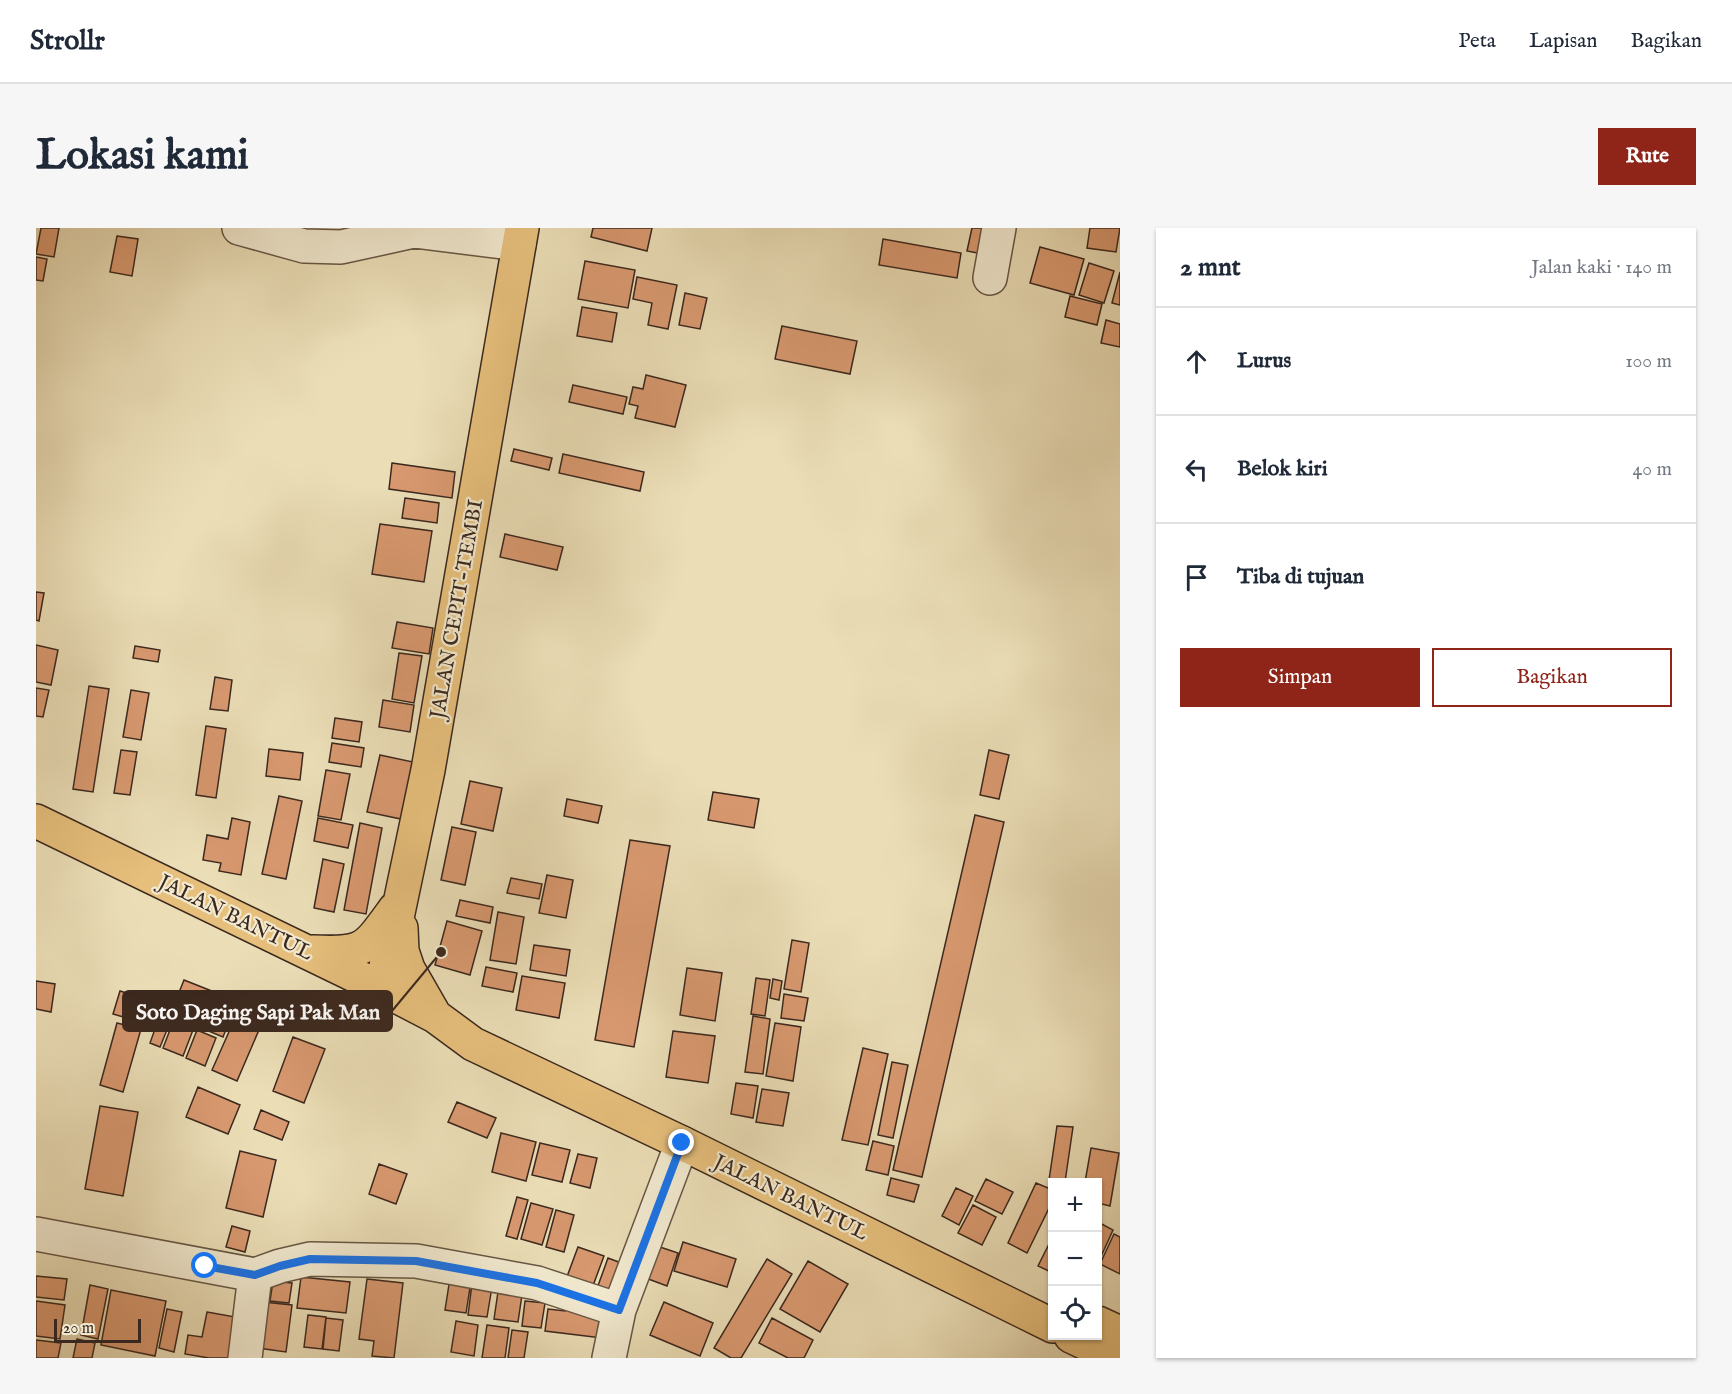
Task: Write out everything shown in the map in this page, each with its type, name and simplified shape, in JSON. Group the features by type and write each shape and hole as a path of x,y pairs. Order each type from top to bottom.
{"main road":[{"name":"JALAN CEPIT-TEMBI","path":"381,988 430,758 521,236"},
{"name":"JALAN BANTUL","path":"36,821 381,988 435,1017 473,1044 682,1143 1048,1324"},
{"path":"308,952 339,953 354,951 365,946 401,902"},
{"path":"401,902 402,951 408,969 435,1017"},
{"name":"JALAN BANTUL","path":"435,1017 481,1023 1048,1299"}],"street":[{"path":"239,228 304,246 341,247 414,231 521,236"},
{"path":"990,278 999,228"},
{"path":"609,1358 619,1310 682,1143"},
{"path":"36,1234 255,1275 310,1259 416,1261 537,1283 619,1310"},
{"path":"245,1358 255,1275"}],"building":[{"path":"41,228 59,228 54,257 36,254"},
{"path":"593,228 652,228 647,251 591,237"},
{"path":"972,228 993,228 988,255 967,251"},
{"path":"1090,228 1120,228 1116,252 1087,248"},
{"path":"117,236 138,239 132,276 110,272"},
{"path":"883,239 961,253 957,278 879,265"},
{"path":"1040,247 1084,259 1074,295 1030,283"},
{"path":"36,257 47,259 43,281 36,280"},
{"path":"585,261 635,270 628,308 578,299"},
{"path":"1089,263 1114,271 1104,303 1079,295"},
{"path":"1120,272 1120,305 1112,303"},
{"path":"637,277 677,285 668,329 648,325 652,303 633,299"},
{"path":"685,293 707,298 700,329 679,325"},
{"path":"1070,296 1102,304 1097,325 1065,317"},
{"path":"582,307 617,313 612,342 577,336"},
{"path":"1106,320 1120,324 1120,347 1101,343"},
{"path":"782,326 857,341 850,374 775,359"},
{"path":"646,375 686,385 675,427 635,418 638,406 629,404 633,387 643,389"},
{"path":"573,385 627,397 623,414 569,402"},
{"path":"514,449 552,458 549,470 511,461"},
{"path":"563,454 644,472 640,491 559,473"},
{"path":"392,463 455,472 452,498 389,489"},
{"path":"405,498 439,503 437,523 402,518"},
{"path":"380,524 432,531 424,582 372,574"},
{"path":"505,534 563,547 557,570 500,557"},
{"path":"36,592 44,593 39,621 36,620"},
{"path":"397,622 433,628 429,654 392,648"},
{"path":"36,645 58,650 51,685 36,682"},
{"path":"135,646 160,650 158,662 133,658"},
{"path":"399,653 422,656 414,703 392,699"},
{"path":"215,677 232,680 228,711 210,709"},
{"path":"89,686 109,689 93,792 73,789"},
{"path":"36,688 49,690 43,717 36,716"},
{"path":"131,690 149,693 141,740 123,737"},
{"path":"383,700 414,705 410,732 379,727"},
{"path":"335,718 362,722 359,742 332,738"},
{"path":"206,726 226,729 216,798 196,795"},
{"path":"332,743 364,748 361,767 329,762"},
{"path":"269,749 303,753 300,780 266,776"},
{"path":"121,750 137,752 130,795 114,793"},
{"path":"989,750 1009,755 999,799 980,795"},
{"path":"380,755 413,762 401,819 367,812"},
{"path":"326,770 350,774 341,820 318,816"},
{"path":"470,781 502,788 493,831 461,824"},
{"path":"713,792 759,799 754,828 708,820"},
{"path":"279,796 302,801 286,879 262,874"},
{"path":"567,799 602,806 598,823 564,816"},
{"path":"975,815 1004,822 922,1177 893,1170"},
{"path":"232,818 250,822 241,875 219,871 221,863 203,860 207,835 228,839"},
{"path":"318,818 353,825 348,848 314,841"},
{"path":"360,823 382,828 366,914 344,910"},
{"path":"452,827 476,832 465,885 441,880"},
{"path":"630,840 670,846 634,1047 595,1040"},
{"path":"323,859 344,864 334,912 314,908"},
{"path":"547,875 573,880 566,918 539,913"},
{"path":"511,878 542,884 539,899 507,893"},
{"path":"460,900 493,907 490,923 456,916"},
{"path":"498,912 524,917 516,964 490,960"},
{"path":"447,921 482,931 470,975 435,965"},
{"path":"792,940 809,943 801,992 784,989"},
{"path":"534,945 570,950 566,976 530,970"},
{"path":"486,967 517,973 513,992 482,986"},
{"path":"687,968 722,973 715,1021 680,1015"},
{"path":"522,976 565,983 559,1018 516,1010"},
{"path":"756,978 770,980 765,1016 751,1014"},
{"path":"773,979 782,981 779,1000 770,998"},
{"path":"184,980 237,1001 223,1037 170,1015"},
{"path":"36,981 55,984 51,1012 36,1009"},
{"path":"120,991 143,998 137,1021 113,1014"},
{"path":"784,994 808,998 804,1021 781,1018"},
{"path":"244,998 268,1009 237,1081 212,1070"},
{"path":"160,1015 171,1020 160,1047 150,1043"},
{"path":"753,1016 770,1019 763,1074 745,1072"},
{"path":"173,1022 193,1030 183,1056 163,1048"},
{"path":"117,1023 141,1029 123,1092 100,1085"},
{"path":"775,1023 801,1027 793,1081 766,1076"},
{"path":"197,1030 216,1038 205,1066 186,1058"},
{"path":"673,1031 715,1036 708,1083 666,1077"},
{"path":"293,1037 325,1049 304,1103 273,1091"},
{"path":"863,1048 888,1054 868,1145 842,1140"},
{"path":"892,1062 908,1065 893,1138 878,1135"},
{"path":"736,1083 758,1086 753,1118 731,1114"},
{"path":"198,1087 240,1105 228,1134 186,1117"},
{"path":"762,1089 789,1093 783,1126 756,1122"},
{"path":"457,1102 496,1118 487,1138 448,1122"},
{"path":"100,1106 138,1112 123,1196 85,1189"},
{"path":"261,1110 289,1122 282,1140 254,1129"},
{"path":"1057,1126 1073,1127 1066,1178 1049,1178"},
{"path":"501,1133 536,1142 526,1181 492,1172"},
{"path":"873,1141 894,1146 888,1175 866,1170"},
{"path":"540,1143 570,1150 562,1182 532,1175"},
{"path":"1091,1148 1119,1153 1110,1206 1102,1204 1102,1178 1086,1178"},
{"path":"240,1151 276,1160 263,1217 226,1208"},
{"path":"578,1154 597,1158 590,1188 570,1183"},
{"path":"379,1164 407,1174 396,1204 369,1194"},
{"path":"891,1178 919,1185 914,1202 887,1195"},
{"path":"986,1179 1013,1192 1002,1214 975,1201"},
{"path":"1036,1183 1048,1188 1048,1210 1027,1253 1008,1243"},
{"path":"956,1188 973,1196 959,1225 942,1216"},
{"path":"517,1197 528,1200 517,1239 506,1236"},
{"path":"531,1203 553,1209 542,1245 521,1239"},
{"path":"973,1205 996,1217 982,1245 958,1233"},
{"path":"556,1210 574,1215 564,1252 546,1247"},
{"path":"1102,1224 1113,1230 1102,1254"},
{"path":"232,1226 250,1231 245,1252 226,1247"},
{"path":"1114,1234 1120,1237 1120,1274 1102,1265 1102,1260"},
{"path":"683,1242 736,1259 727,1287 674,1271"},
{"path":"654,1245 678,1253 667,1286 643,1277"},
{"path":"1048,1246 1048,1271 1038,1266"},
{"path":"578,1247 604,1256 591,1291 565,1282"},
{"path":"608,1258 624,1264 610,1300 595,1294"},
{"path":"767,1259 792,1274 741,1358 731,1358 714,1348"},
{"path":"808,1261 848,1284 820,1332 780,1309"},
{"path":"36,1276 67,1279 64,1300 36,1297"},
{"path":"301,1277 350,1282 346,1313 297,1308"},
{"path":"450,1278 471,1281 466,1313 445,1310"},
{"path":"367,1279 403,1283 394,1358 372,1356 374,1341 359,1339"},
{"path":"273,1281 292,1283 289,1303 270,1301"},
{"path":"472,1284 492,1287 487,1317 468,1315"},
{"path":"90,1285 108,1289 98,1339 81,1335"},
{"path":"499,1285 523,1288 518,1322 494,1319"},
{"path":"111,1290 166,1301 155,1356 101,1345"},
{"path":"36,1301 65,1305 60,1339 36,1336"},
{"path":"525,1301 545,1303 541,1328 522,1326"},
{"path":"263,1302 292,1305 286,1352 258,1348"},
{"path":"664,1302 713,1323 700,1356 650,1335"},
{"path":"566,1304 613,1310 610,1339 545,1331 548,1309 565,1311"},
{"path":"167,1309 182,1312 174,1352 159,1348"},
{"path":"207,1312 241,1318 233,1358 209,1358 185,1354 188,1335 202,1337"},
{"path":"308,1315 326,1317 322,1349 304,1347"},
{"path":"326,1318 343,1320 339,1351 323,1349"},
{"path":"772,1318 813,1340 804,1358 788,1358 759,1343"},
{"path":"456,1321 478,1325 474,1356 451,1352"},
{"path":"487,1325 509,1328 505,1358 482,1358"},
{"path":"512,1330 528,1332 524,1358 508,1358"},
{"path":"77,1339 95,1343 92,1358 73,1358"},
{"path":"36,1340 61,1343 58,1358 36,1358"}],"place":[{"name":"Soto Daging Sapi Pak Man","path":"441,952"}],"route":[{"path":"205,1266 255,1275 310,1259 416,1261 537,1283 619,1310 682,1143"}]}
